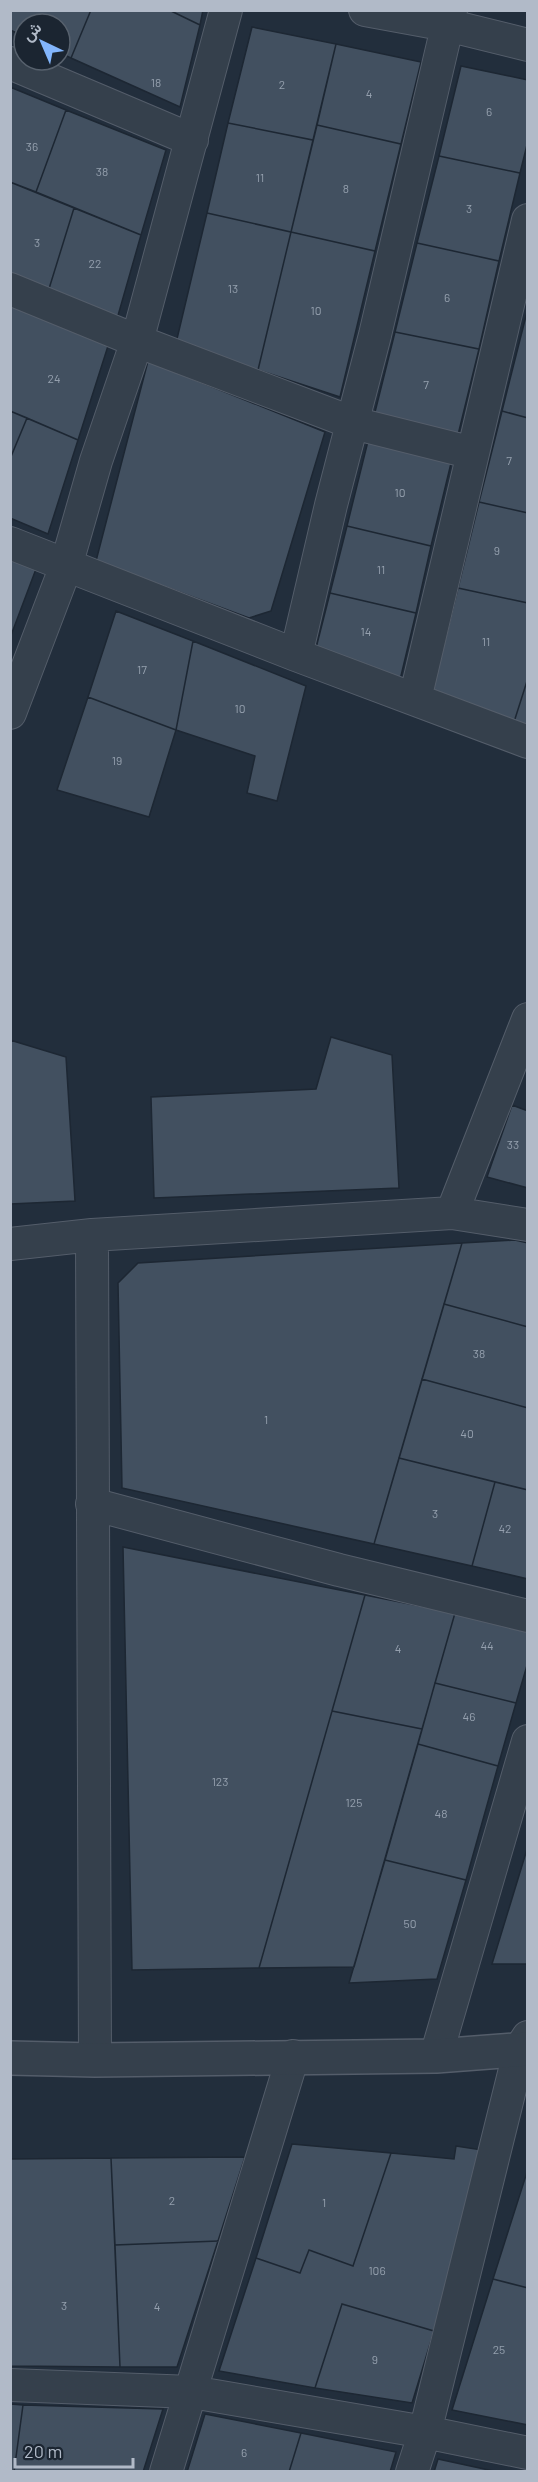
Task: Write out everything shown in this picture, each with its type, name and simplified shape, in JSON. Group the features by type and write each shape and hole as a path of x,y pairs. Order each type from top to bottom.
{"street":[{"path":"10,713 66,566 96,461 137,341 226,10"},
{"path":"365,10 449,18 528,45"},
{"path":"296,655 375,335 449,18"},
{"path":"10,63 192,140"},
{"path":"415,699 528,220"},
{"path":"10,289 137,341 353,423 473,453"},
{"path":"10,543 296,655 528,742"},
{"path":"452,1213 528,1019"},
{"path":"10,1244 92,1235 452,1213 528,1225"},
{"path":"92,1235 95,2060"},
{"path":"92,1504 339,1570 528,1616"},
{"path":"436,2056 528,1741"},
{"path":"10,2058 95,2060 436,2056 525,2045 425,2432 412,2472"},
{"path":"166,2472 293,2056"},
{"path":"10,2385 192,2392 425,2432 528,2453"}],"building":[{"path":"10,10 91,10 72,56 72,12 12,12 12,31 10,30"},
{"path":"91,10 169,10 200,25 180,107 72,58"},
{"path":"169,10 203,10 200,25"},
{"path":"252,27 336,44 313,140 228,123"},
{"path":"336,44 421,62 401,144 317,125"},
{"path":"461,66 528,80 528,141 520,173 439,156"},
{"path":"10,87 66,110 36,192 10,182"},
{"path":"66,110 166,150 141,235 36,192"},
{"path":"228,123 313,140 291,232 207,213"},
{"path":"317,125 401,144 375,251 291,232"},
{"path":"439,156 520,173 499,261 417,243"},
{"path":"10,182 74,208 48,292 10,277"},
{"path":"74,208 141,235 117,319 48,292"},
{"path":"207,213 291,232 258,370 176,343"},
{"path":"291,232 375,251 340,397 258,370"},
{"path":"417,243 499,261 479,349 395,332"},
{"path":"10,305 108,346 78,440 10,411"},
{"path":"528,308 528,418 502,411"},
{"path":"395,332 479,349 457,439 373,420"},
{"path":"148,361 325,432 271,611 249,618 96,561"},
{"path":"10,411 27,418 10,459"},
{"path":"502,411 528,418 528,513 479,502"},
{"path":"27,418 78,440 48,534 10,518 10,459"},
{"path":"368,441 452,459 431,546 347,526"},
{"path":"479,502 528,513 528,603 458,588"},
{"path":"347,526 431,546 416,613 330,593"},
{"path":"10,558 36,569 10,638"},
{"path":"458,588 528,603 528,678 514,722 432,692"},
{"path":"330,593 416,613 400,680 316,648"},
{"path":"116,611 193,641 176,730 88,697"},
{"path":"193,641 306,686 277,801 247,793 255,756 176,730"},
{"path":"528,678 528,728 514,722"},
{"path":"88,697 176,730 149,817 57,790"},
{"path":"331,1037 392,1055 399,1188 154,1198 151,1097 316,1089"},
{"path":"10,1040 66,1057 75,1201 10,1204"},
{"path":"512,1105 528,1111 528,1188 487,1177"},
{"path":"515,1240 528,1243 528,1327 444,1304 462,1243"},
{"path":"462,1243 374,1544 122,1488 118,1283 138,1263"},
{"path":"444,1304 528,1327 528,1408 422,1379"},
{"path":"422,1379 528,1408 528,1490 399,1458"},
{"path":"399,1458 495,1482 472,1566 374,1544"},
{"path":"495,1482 528,1490 528,1579 472,1566"},
{"path":"123,1547 365,1595 259,1968 132,1970"},
{"path":"365,1595 455,1613 422,1729 332,1711"},
{"path":"455,1613 528,1628 528,1662 516,1703 435,1683"},
{"path":"435,1683 516,1703 498,1766 418,1744"},
{"path":"332,1711 422,1729 354,1967 259,1968"},
{"path":"418,1744 498,1766 466,1880 385,1860"},
{"path":"528,1846 528,1964 492,1964"},
{"path":"385,1860 466,1880 437,1979 349,1983"},
{"path":"292,2144 391,2153 353,2266 309,2250 300,2273 256,2258"},
{"path":"456,2146 489,2151 434,2331 342,2304 315,2388 219,2371 256,2258 300,2273 309,2250 353,2266 391,2153 454,2159"},
{"path":"245,2157 218,2241 115,2245 111,2158"},
{"path":"111,2158 120,2367 10,2366 10,2159"},
{"path":"528,2169 528,2288 493,2279"},
{"path":"218,2241 177,2367 120,2367 115,2245"},
{"path":"493,2279 528,2288 528,2425 452,2410"},
{"path":"342,2304 434,2331 412,2403 315,2388"},
{"path":"10,2404 23,2405 14,2472 10,2472"},
{"path":"23,2405 163,2409 143,2472 14,2472"},
{"path":"205,2414 301,2433 289,2472 187,2472"},
{"path":"301,2433 396,2452 390,2472 289,2472"},
{"path":"438,2459 498,2472 434,2472"}]}
